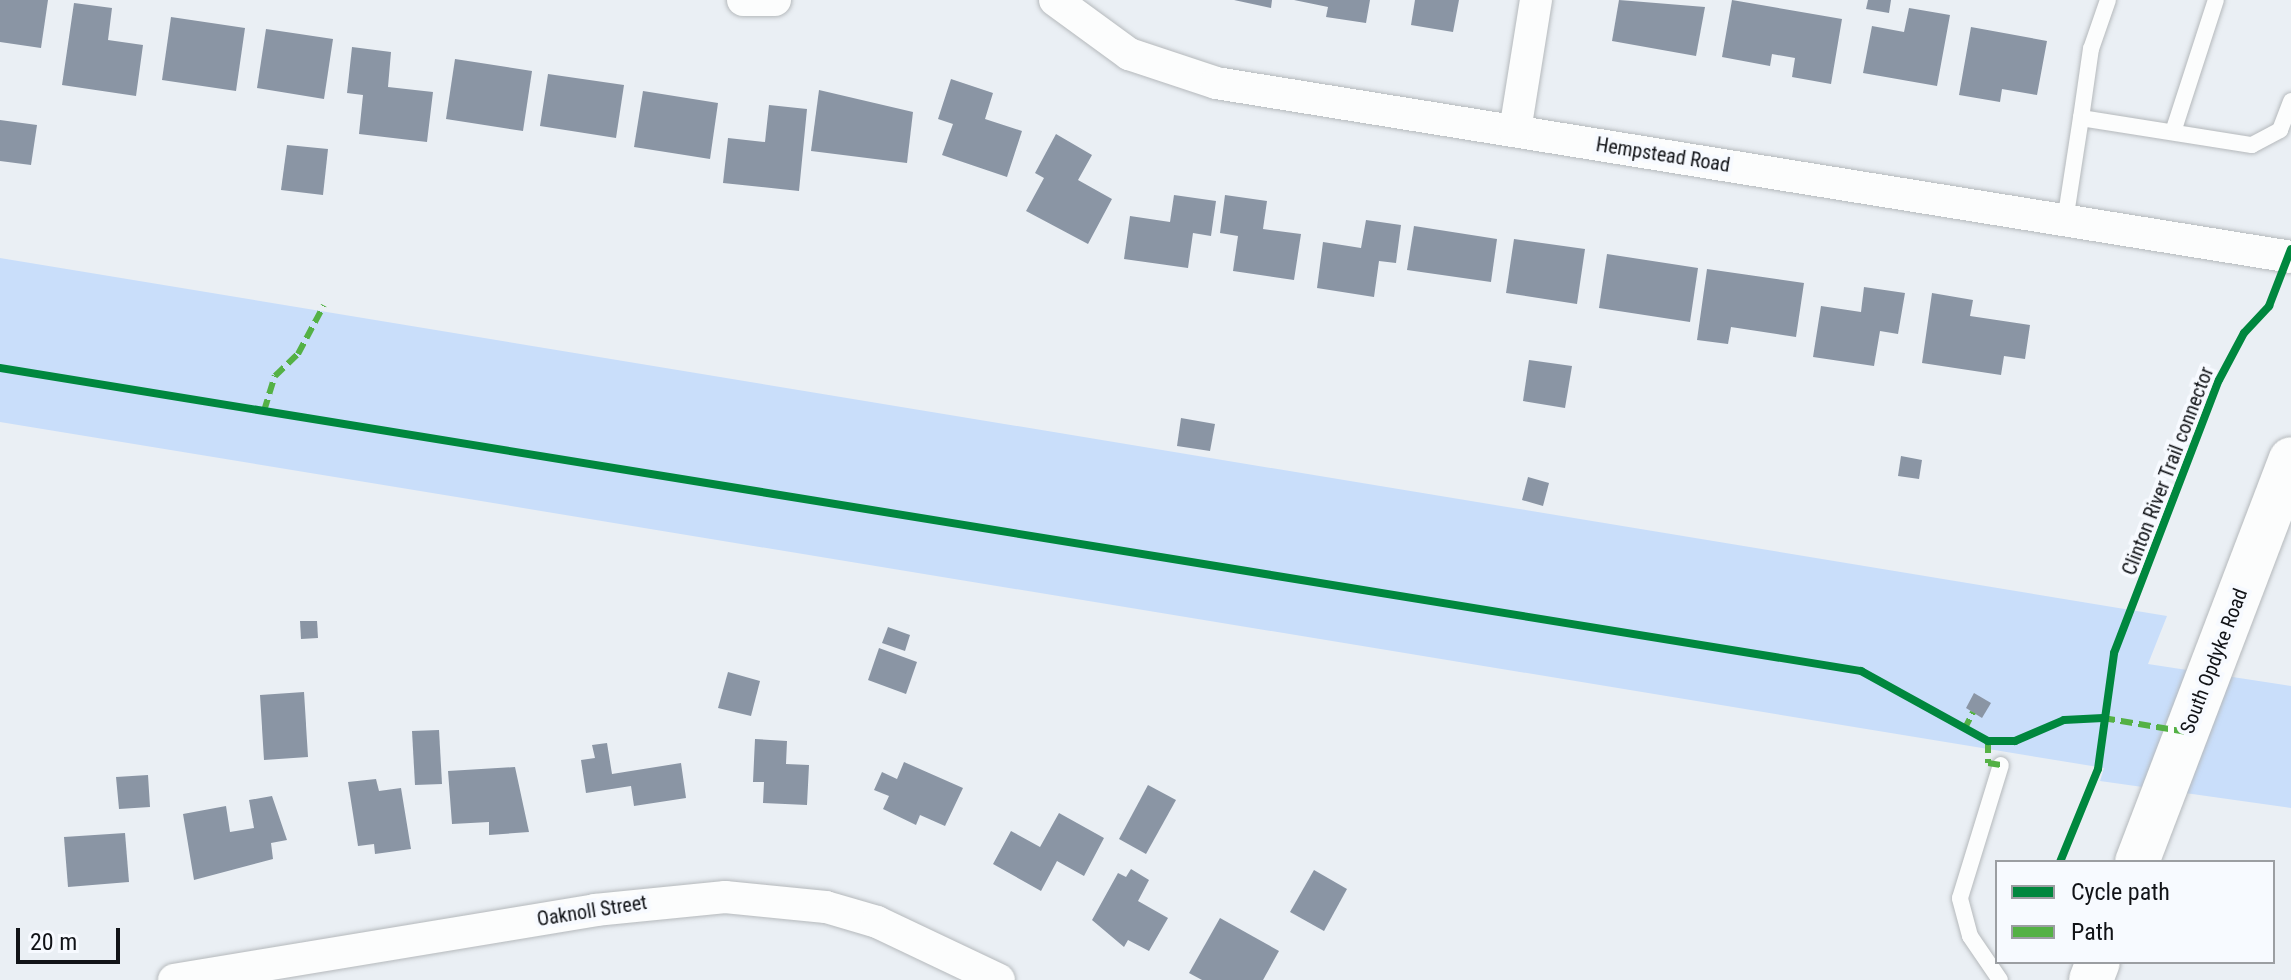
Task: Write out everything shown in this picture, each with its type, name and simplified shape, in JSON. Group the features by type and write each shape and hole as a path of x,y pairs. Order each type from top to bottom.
{"main road":[{"name":"South Opdyke Road","path":"2138,860 2291,459"}],"street":[{"path":"743,0 775,0"},
{"name":"Hempstead Road","path":"1055,0 1129,54 1187,76 2291,257"},
{"path":"1515,131 1536,0"},
{"name":"Oaknoll Street","path":"174,980 595,910 725,897 826,907 877,922 999,980"}],"lane":[{"path":"2065,221 2091,49 2108,0"},
{"path":"2173,132 2216,0"},
{"path":"2081,118 2267,142 2291,101"},
{"path":"2000,980 1970,936 1960,898 2001,765"}],"shaded area":[{"path":"0,258 2167,616 2148,664 2291,686 2291,808 2100,781 2104,768 0,422"}],"building":[{"path":"0,0 48,0 41,48 0,42"},
{"path":"1234,0 1272,0 1271,8"},
{"path":"1294,0 1370,0 1366,23 1326,17 1328,7"},
{"path":"1415,0 1459,0 1453,32 1411,25"},
{"path":"1619,0 1705,7 1696,56 1612,41"},
{"path":"1732,0 1842,19 1831,84 1792,77 1795,58 1772,54 1770,66 1722,57"},
{"path":"1868,0 1891,0 1889,13 1866,9"},
{"path":"74,3 112,8 108,40 143,45 136,96 62,85"},
{"path":"1909,8 1950,15 1937,86 1863,73 1872,26 1904,32"},
{"path":"171,17 245,28 236,91 162,80"},
{"path":"1971,27 2047,41 2037,95 2002,89 2000,102 1959,95"},
{"path":"266,29 333,39 324,99 257,88"},
{"path":"352,47 391,52 388,87 433,92 427,142 359,134 363,95 347,93"},
{"path":"455,59 532,71 523,131 446,119"},
{"path":"548,74 624,85 616,138 540,126"},
{"path":"951,79 993,93 985,119 1022,131 1007,177 942,155 953,124 938,119"},
{"path":"819,90 913,112 907,163 811,151"},
{"path":"643,91 718,103 710,159 634,147"},
{"path":"769,105 807,109 799,191 723,183 728,138 765,142"},
{"path":"0,120 37,125 31,165 0,161"},
{"path":"1056,134 1092,155 1078,180 1112,199 1088,244 1026,211 1044,178 1035,173"},
{"path":"287,145 328,149 323,195 281,190"},
{"path":"1174,195 1216,201 1211,236 1193,233 1188,268 1124,259 1130,216 1170,222"},
{"path":"1225,195 1267,201 1263,229 1301,234 1294,280 1233,271 1238,236 1220,233"},
{"path":"1366,220 1401,225 1396,263 1379,261 1374,297 1317,288 1323,242 1361,248"},
{"path":"1414,226 1497,239 1491,282 1407,270"},
{"path":"1514,239 1585,249 1577,304 1506,293"},
{"path":"1607,254 1698,268 1690,322 1599,308"},
{"path":"1707,269 1804,283 1796,337 1731,327 1728,344 1697,340"},
{"path":"1864,287 1905,293 1898,334 1880,331 1874,366 1813,357 1821,306 1861,312"},
{"path":"1932,293 1973,300 1970,316 2030,325 2025,359 2004,356 2001,375 1922,363"},
{"path":"1529,360 1572,366 1565,408 1523,401"},
{"path":"1181,418 1215,424 1210,451 1177,446"},
{"path":"1901,456 1922,460 1919,479 1898,476"},
{"path":"1528,477 1549,483 1543,506 1522,500"},
{"path":"300,621 317,621 318,638 301,639"},
{"path":"888,627 910,635 905,651 882,643"},
{"path":"879,648 917,662 906,694 868,680"},
{"path":"728,672 760,681 751,716 718,708"},
{"path":"304,692 308,757 264,760 260,695"},
{"path":"1974,693 1991,703 1982,718 1966,708"},
{"path":"439,730 442,784 415,785 412,731"},
{"path":"755,739 787,741 786,764 809,765 807,805 763,803 764,782 753,782"},
{"path":"607,743 612,774 681,763 686,798 634,806 631,786 586,793 581,760 595,758 592,745"},
{"path":"904,762 963,788 945,826 920,815 916,825 883,809 889,796 874,790 882,772 897,779"},
{"path":"515,767 529,832 489,835 489,822 452,824 448,771"},
{"path":"148,775 150,807 119,809 116,777"},
{"path":"376,779 379,791 401,788 411,849 375,854 374,844 358,846 348,782"},
{"path":"1148,785 1176,800 1146,854 1119,839"},
{"path":"272,796 287,840 271,843 273,859 194,880 183,814 226,806 230,832 254,828 249,800"},
{"path":"1059,813 1104,838 1084,876 1057,861 1041,891 993,864 1011,831 1040,847"},
{"path":"125,833 129,882 68,887 64,837"},
{"path":"1131,869 1149,880 1138,901 1168,918 1149,951 1128,940 1124,947 1092,920 1118,873 1126,877"},
{"path":"1314,870 1347,889 1324,931 1290,912"},
{"path":"1220,918 1279,951 1263,980 1202,980 1189,973"}],"marked path":[{"path":"264,411 275,376 298,354 324,305"},
{"path":"1964,730 1973,712"},
{"path":"2103,718 2187,732"},
{"path":"1988,741 1988,763 2001,765"}],"cycle path":[{"name":"Clinton River Trail connector","path":"2061,860 2098,769 2114,653 2219,380 2244,333 2269,306 2291,249"},
{"path":"0,368 1861,671 1988,741 2015,741 2064,720 2103,718"}]}
